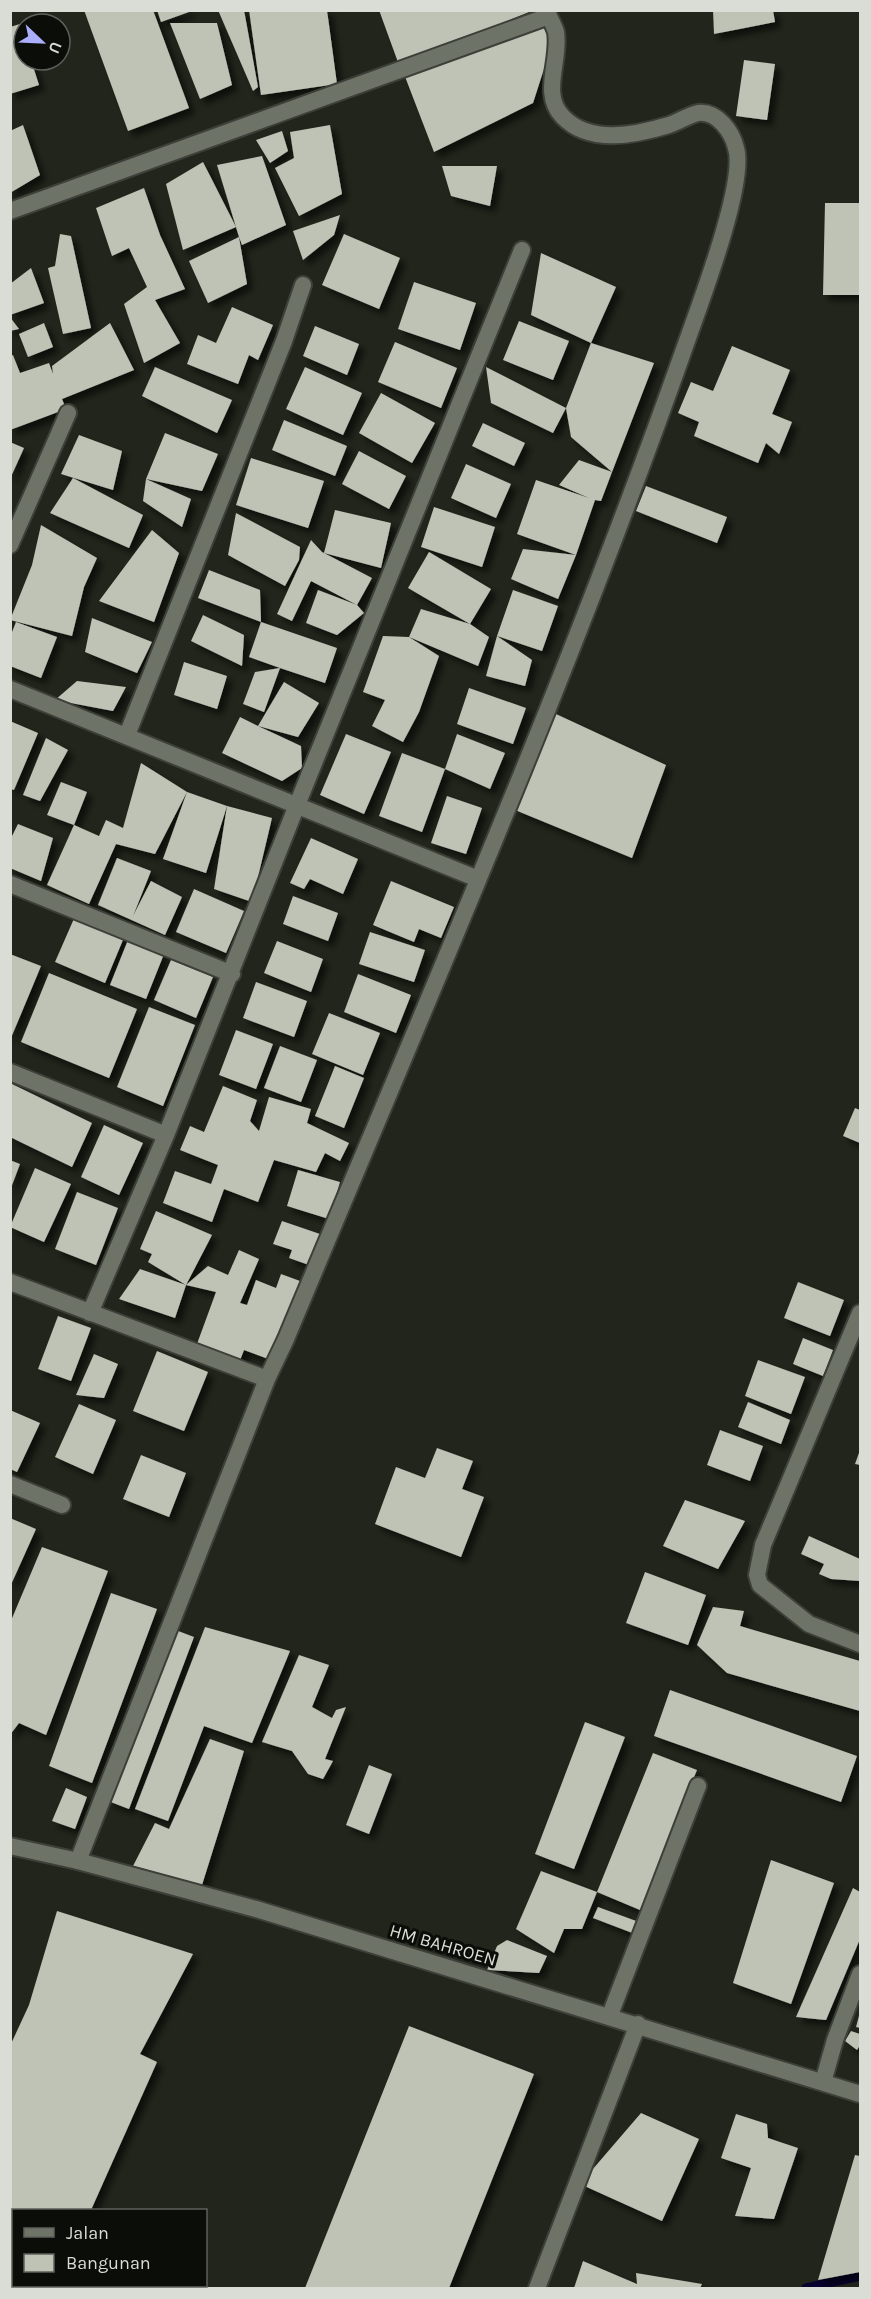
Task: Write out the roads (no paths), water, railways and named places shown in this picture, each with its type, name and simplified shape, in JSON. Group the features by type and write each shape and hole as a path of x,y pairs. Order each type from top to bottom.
{"street":[{"path":"10,211 548,13 556,31 552,86 554,103 561,116 576,127 597,134 627,136 671,125 699,113 713,115 724,124 737,150 736,185 708,281 638,479 478,879 286,1339 267,1379 78,1861"},
{"path":"90,1314 232,974 297,805 522,250"},
{"path":"127,735 284,341 303,285"},
{"path":"10,545 68,413"},
{"path":"10,689 478,879"},
{"path":"10,884 232,974"},
{"path":"10,1071 166,1135"},
{"path":"10,1282 267,1379"},
{"path":"861,1313 763,1545 757,1575 760,1585 809,1624 861,1644"},
{"path":"10,1484 62,1505"},
{"path":"610,2015 698,1786"},
{"name":"HM BAHROEN","path":"10,1846 78,1861 256,1909 860,2091"},
{"path":"824,2082 835,2040 861,1974"},
{"path":"537,2289 638,2024"}],"waterway":[{"path":"806,2288 860,2276"}]}
